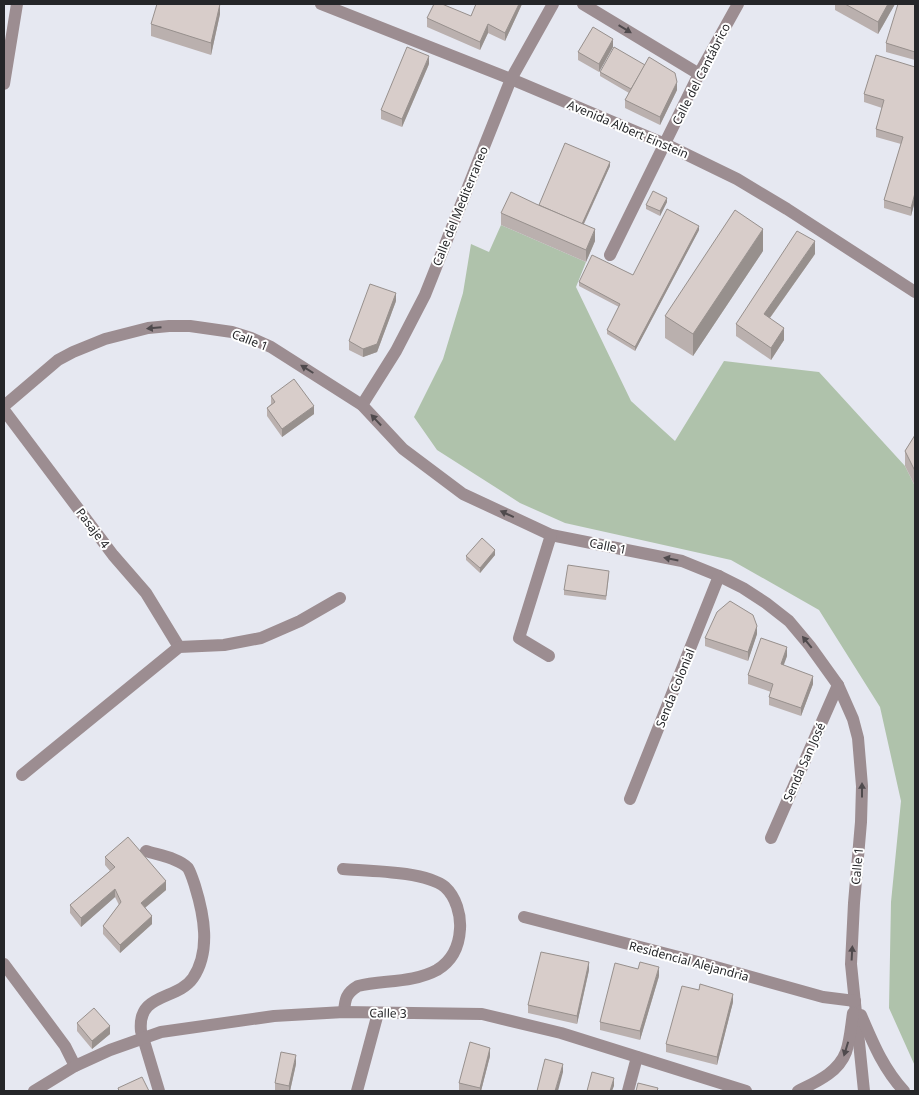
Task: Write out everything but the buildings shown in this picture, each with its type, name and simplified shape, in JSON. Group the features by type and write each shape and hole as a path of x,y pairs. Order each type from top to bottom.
{"street":[{"path":"4,84 17,4"},
{"name":"Avenida Albert Einstein","path":"321,4 511,79 665,144 737,179 915,292"},
{"name":"Calle del Mediterraneo","path":"362,405 396,351 425,295 511,79 553,4"},
{"path":"583,4 699,74"},
{"name":"Calle del Cantábrico","path":"610,255 699,74 738,4"},
{"name":"Calle 1","path":"4,406 43,371 73,352 127,332 148,328 190,326 232,332 251,338 302,366 362,405 403,449 463,494 551,535 682,561 719,576 766,603 789,621 838,685 853,719 858,738 862,786 861,822 851,964 864,1091"},
{"name":"Pasaje 4","path":"4,410 113,555 146,594 179,648"},
{"path":"549,656 520,638 551,535"},
{"name":"Senda Colonial","path":"630,799 719,576"},
{"path":"22,775 179,648 224,645 261,638 300,621 340,598"},
{"name":"Senda San José","path":"771,838 838,685"},
{"path":"146,851 179,862 187,868 202,906 205,939 201,959 192,980 175,991 155,1000 142,1015 140,1023 159,1091"},
{"path":"343,868 429,879 444,887 454,898 460,918 459,940 452,958 438,969 422,977 358,986 350,991 345,1001 344,1012"},
{"name":"Residencial Alejandria","path":"524,917 698,962 823,997 856,1001"},
{"path":"4,964 65,1046 75,1066"},
{"path":"798,1091 831,1073 846,1052 856,1001"},
{"path":"856,1001 877,1054 891,1077 904,1091"},
{"name":"Calle 3","path":"34,1091 75,1066 110,1050 161,1032 274,1016 344,1012 482,1014 561,1034 746,1091"},
{"path":"357,1091 378,1013"},
{"path":"628,1091 637,1057"}],"green space":[{"path":"501,225 586,262 576,287 631,401 675,441 724,361 819,372 905,466 915,486 915,1066 889,1008 891,902 901,801 880,707 819,610 731,560 565,523 520,503 437,450 414,417 443,359 463,293 471,244 489,252"}]}
